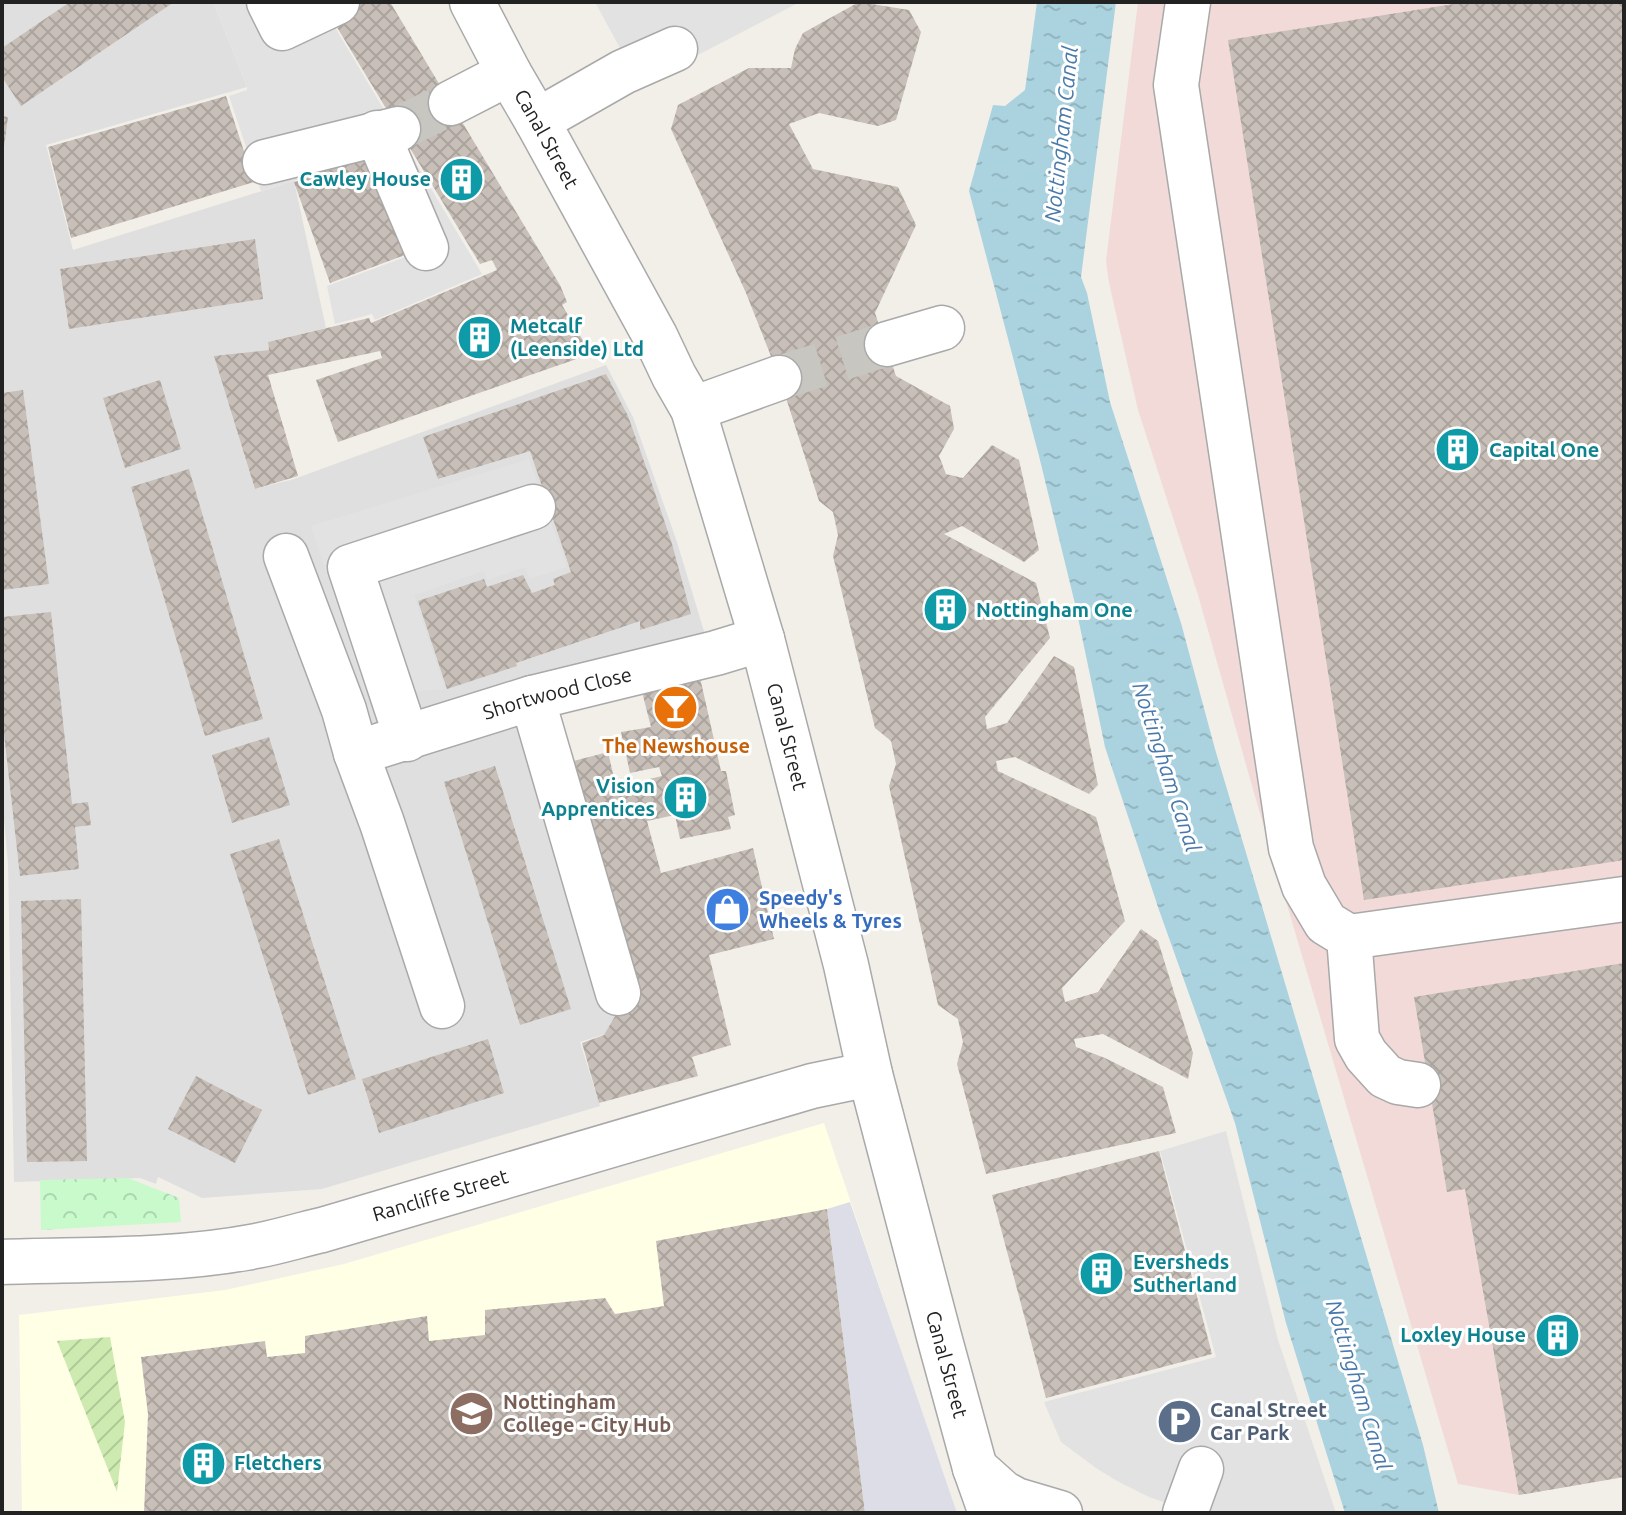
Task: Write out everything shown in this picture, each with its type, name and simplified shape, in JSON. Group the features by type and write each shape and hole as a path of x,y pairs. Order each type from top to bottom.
{"street":[{"path":"269,2 282,28 337,2"},
{"name":"Canal Street","path":"472,2 693,409 762,639 846,965 870,1074 975,1468 991,1513"},
{"path":"1188,2 1176,85 1291,848 1304,886 1326,923 1349,937 1624,899"},
{"path":"537,121 623,72 675,49"},
{"path":"451,103 509,73"},
{"path":"265,162 388,131 426,248"},
{"path":"887,344 942,328"},
{"path":"693,409 779,378"},
{"path":"407,739 350,567 533,507"},
{"path":"286,556 344,710 442,1006"},
{"name":"Shortwood Close","path":"356,753 532,698 762,639"},
{"path":"532,698 618,993"},
{"path":"1349,937 1357,1039 1366,1055 1385,1076 1418,1085"},
{"name":"Rancliffe Street","path":"2,1262 153,1257 257,1246 322,1230 812,1086 870,1074"},
{"path":"975,1468 1003,1493 1016,1500 1060,1513"},
{"path":"1185,1513 1201,1469"}],"shaded area":[{"path":"2,2 213,2 247,87 46,145 73,250 294,181 326,328 268,342 269,350 215,357 255,489 294,479 606,365 633,417 677,542 713,661 551,708 635,998 605,1034 580,1042 600,1106 322,1189 202,1198 158,1177 156,1184 140,1178 14,1182 8,863 2,798"},
{"path":"213,2 344,2 330,19 482,274 375,320 372,314 335,324 327,286 408,256 370,152 261,191 229,96 247,90 247,87"},
{"path":"595,2 800,2 640,85"},
{"path":"1138,2 1624,2 1624,1477 1519,1495 1458,1484 1198,595 1138,410 1109,283 1106,261"},
{"path":"529,459 567,567 530,579 525,567 487,580 484,571 414,595 445,689 366,694 311,526"},
{"name":"Nottingham College - City Hub","path":"824,1123 956,1513 22,1513 19,1315 225,1290 344,1264"},
{"name":"Canal Street Car Park","path":"1226,1131 1278,1340 1336,1513 1195,1513 1149,1497 1096,1468 1061,1442 1044,1402 1216,1357 1160,1151"},
{"path":"850,1202 957,1513 865,1513 827,1209"}],"green space":[{"path":"128,1178 179,1198 181,1222 41,1230 40,1180"},
{"path":"110,1337 125,1422 117,1492 57,1341"}],"water":[{"name":"Nottingham Canal","path":"1037,2 1116,2 1081,277 1110,402 1181,623 1215,749 1423,1445 1439,1513 1345,1513 1286,1323 1235,1123 1105,747 1076,608 1039,456 969,191 993,105 1005,106 1025,90"}],"building":[{"path":"70,2 174,2 21,106 2,77 2,48"},
{"path":"346,2 390,2 560,285 567,302 562,305 591,354 338,442 316,380 382,358 380,351 268,375 298,476 255,489 214,356 269,350 268,342 369,318 371,323 497,270 492,260 480,264 332,19"},
{"name":"Nottingham One","path":"859,2 909,10 921,32 896,120 878,126 819,113 789,124 813,169 898,187 916,225 875,313 896,376 950,406 954,429 939,456 946,474 963,478 992,445 1019,460 1039,550 1024,562 962,526 944,534 1036,583 1050,638 985,717 987,729 1007,723 1054,656 1074,667 1098,785 1089,794 1015,757 996,761 998,771 1096,817 1125,921 1062,988 1065,1002 1098,992 1141,929 1158,941 1193,1053 1188,1079 1103,1034 1074,1039 1076,1047 1163,1087 1176,1133 986,1174 957,1064 963,1042 958,1019 938,1005 889,786 896,764 891,741 875,728 833,556 838,535 833,512 819,501 780,379 746,293 671,129 678,105 749,68 791,68 803,33"},
{"name":"Capital One","path":"1466,2 1624,2 1624,860 1364,900 1228,40"},
{"path":"226,96 254,182 71,238 48,147"},
{"path":"2,116 8,117 4,147 2,147"},
{"path":"369,155 405,255 330,283 294,182"},
{"path":"255,239 263,299 69,329 60,269"},
{"path":"606,374 628,416 672,544 691,614 640,630 640,621 447,689 418,601 484,579 487,587 523,575 532,593 555,585 553,579 571,572 530,451 438,479 423,437"},
{"path":"160,380 181,449 125,468 103,398"},
{"path":"23,390 49,584 2,590 2,393"},
{"path":"189,469 263,719 205,736 131,487"},
{"path":"51,612 72,804 88,802 91,825 75,827 79,869 20,876 2,716 2,617"},
{"path":"699,673 721,771 726,771 735,815 728,817 731,829 680,839 675,815 647,821 661,873 753,848 774,939 709,955 731,1045 692,1057 698,1076 599,1103 582,1043 604,1035 624,1001 566,763 608,752 616,787 662,776 659,767 630,773 621,732 651,727 641,688"},
{"path":"269,737 290,805 232,823 212,755"},
{"path":"495,766 571,1009 520,1025 444,782"},
{"path":"279,839 356,1079 308,1095 230,854"},
{"path":"81,899 87,1161 27,1162 21,901"},
{"name":"Loxley House","path":"1624,963 1624,1477 1519,1495 1465,1189 1447,1192 1414,997"},
{"path":"488,1039 504,1093 379,1133 362,1079"},
{"path":"196,1076 262,1110 235,1163 168,1129"},
{"name":"Eversheds Sutherland","path":"1159,1151 1212,1354 1046,1398 992,1195"},
{"path":"827,1209 865,1513 144,1513 148,1414 141,1357 265,1341 267,1357 305,1353 305,1336 427,1316 429,1341 485,1335 485,1310 605,1298 615,1314 664,1306 656,1241"}],"tunnel":[{"path":"398,129 451,103"},
{"path":"779,378 887,344"}],"place":[{"name":"Cawley House","path":"462,179"},
{"name":"Metcalf (Leenside) Ltd","path":"479,337"},
{"name":"Capital One","path":"1458,450"},
{"name":"Nottingham One","path":"945,610"},
{"name":"The Newshouse","path":"676,707"},
{"name":"Vision Apprentices","path":"686,798"},
{"name":"Speedy's Wheels & Tyres","path":"728,910"},
{"name":"Eversheds Sutherland","path":"1102,1274"},
{"name":"Loxley House","path":"1557,1335"},
{"name":"Nottingham College - City Hub","path":"472,1414"},
{"name":"Canal Street Car Park","path":"1179,1422"},
{"name":"Fletchers","path":"203,1463"}]}
